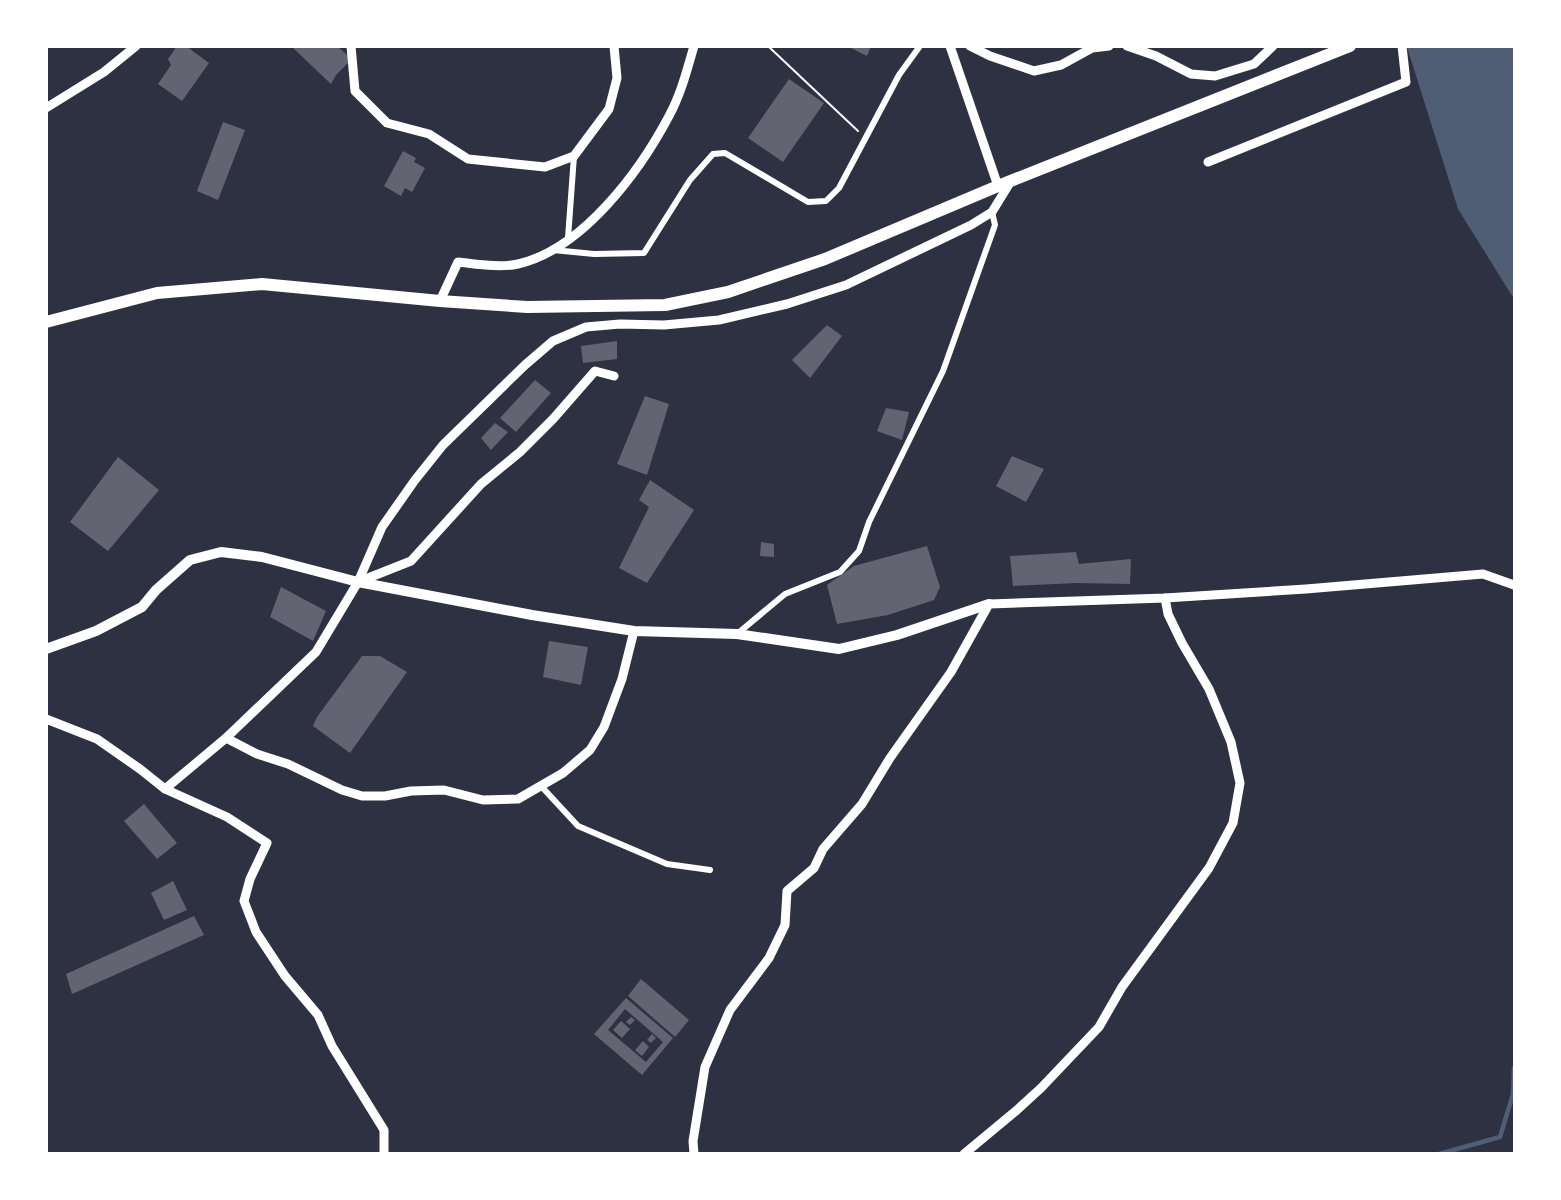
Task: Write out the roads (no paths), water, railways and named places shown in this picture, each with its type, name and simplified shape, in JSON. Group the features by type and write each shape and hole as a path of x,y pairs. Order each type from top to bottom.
{"main road":[{"path":"46,322 157,293 262,284 527,307 665,305 728,292 825,259 998,186 1350,46"},
{"path":"46,649 96,631 142,607 156,590 190,560 221,552 262,557 358,582 532,615 634,631 737,634 839,649 897,635 989,604"}],"street":[{"path":"46,108 104,72 136,46"},
{"path":"351,46 355,91 387,123 429,134 468,159 545,167 574,156"},
{"path":"568,238 574,156 609,109 617,78 614,46"},
{"path":"440,301 458,262 488,265 518,264 552,250 592,222 623,187 670,115 685,80 694,46"},
{"path":"552,250 594,254 644,253 690,180 713,154 725,153 808,202 826,201 839,188 899,75 920,46"},
{"path":"950,46 998,186"},
{"path":"970,46 990,56 1034,70 1061,65 1092,48 1109,46"},
{"path":"1127,46 1156,56 1191,74 1215,76 1254,64 1273,46"},
{"path":"1208,162 1406,82 1402,46"},
{"path":"165,789 226,738 316,652 358,582 382,527 415,480 442,445 553,341 586,327 620,324 664,325 719,320 787,304 846,285 971,225 992,212 1011,181"},
{"path":"737,634 785,594 840,572 859,551 869,522 943,371 995,225 992,212"},
{"path":"358,582 411,561 482,484 554,419 595,371 614,376"},
{"path":"694,1154 693,1141 705,1067 730,1010 769,958 785,925 787,891 814,868 823,849 862,804 890,758 951,672 989,604 1165,598 1483,574 1515,585"},
{"path":"964,1154 1041,1088 1099,1027 1122,987 1209,868 1233,823 1240,783 1231,742 1209,689 1168,614 1165,598"},
{"path":"226,738 257,754 288,764 342,790 362,796 385,796 411,791 444,789 483,800 518,799 563,773 590,750 622,679 634,631"},
{"path":"46,718 97,739 165,789 227,817 267,843 250,879 244,901 256,932 285,976 318,1015 333,1046 384,1130 384,1154"},
{"path":"541,786 578,826 667,864 710,870"}],"water":[{"path":"1407,47 1514,47 1514,299 1458,209"}],"waterway":[{"path":"1439,1154 1500,1137 1513,1094 1514,1068"}]}
